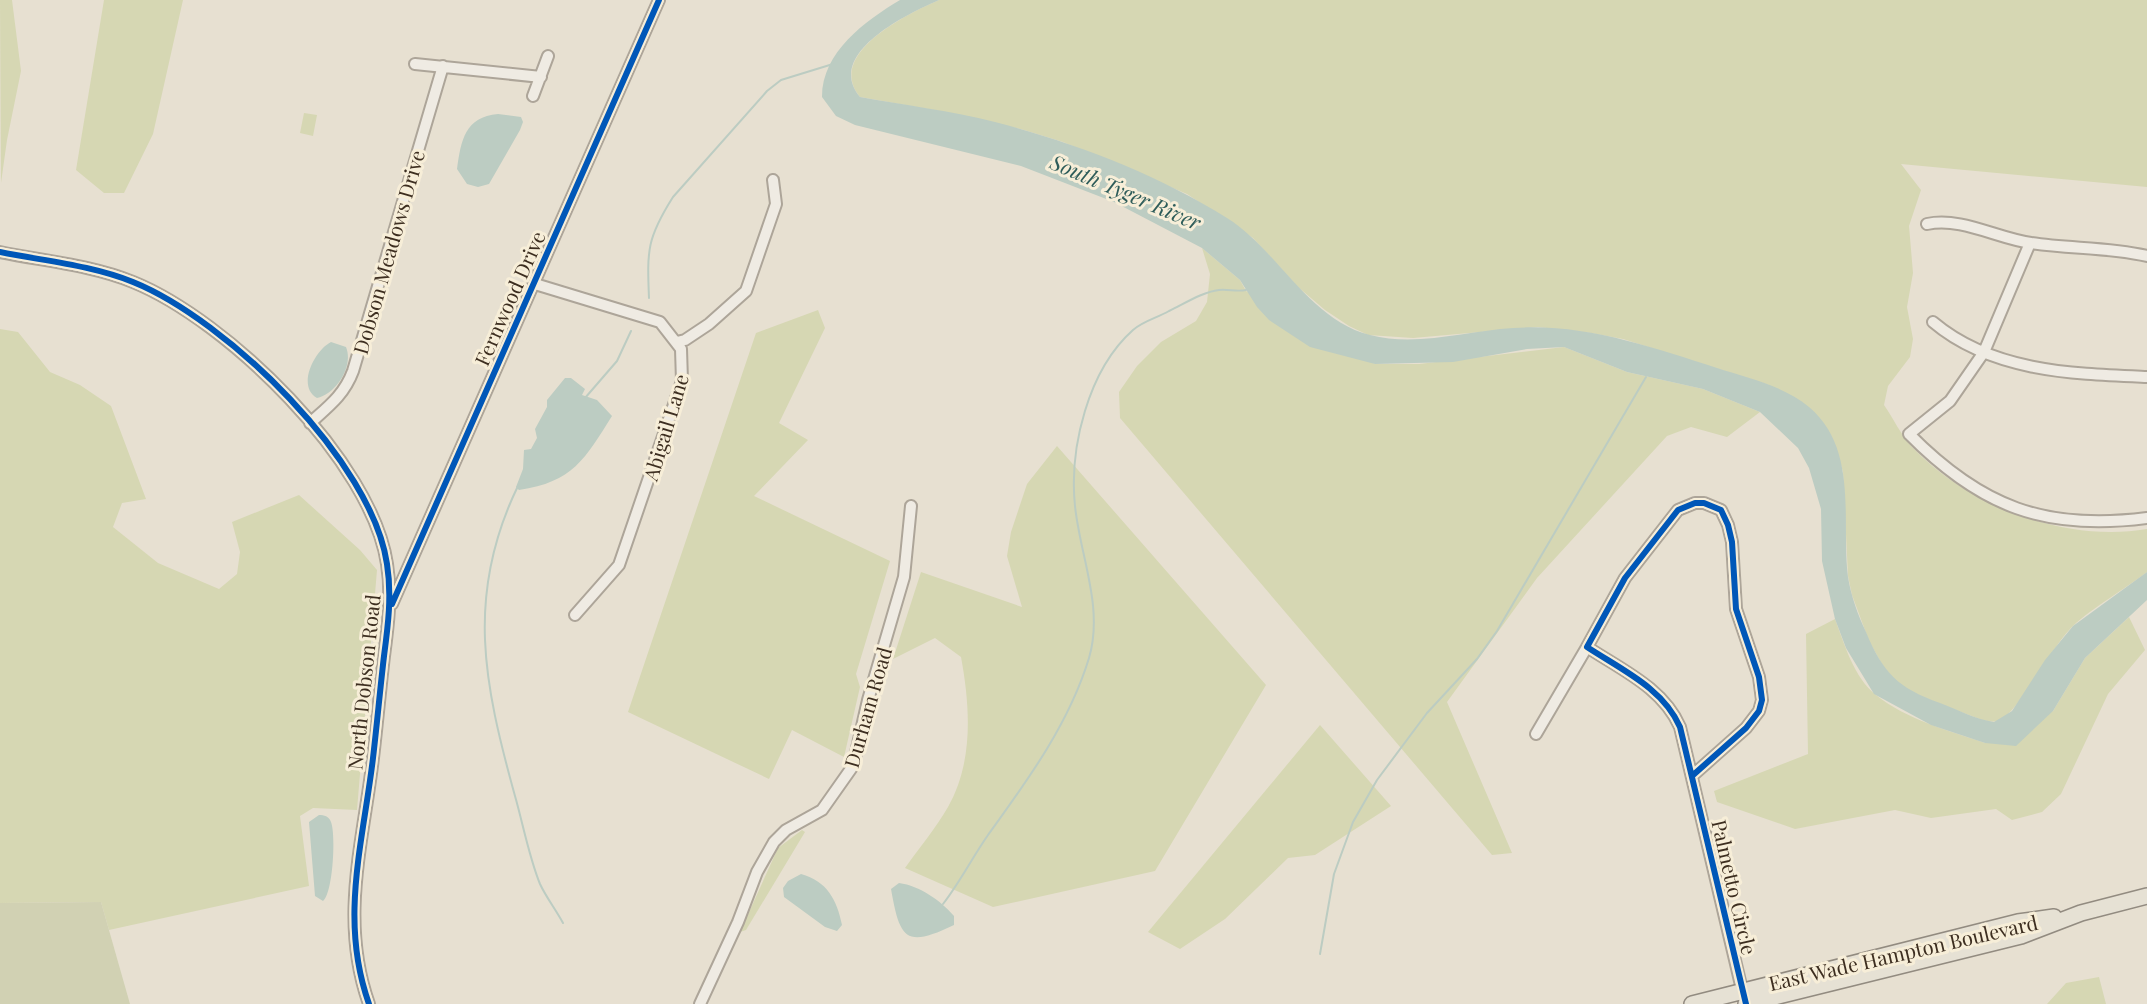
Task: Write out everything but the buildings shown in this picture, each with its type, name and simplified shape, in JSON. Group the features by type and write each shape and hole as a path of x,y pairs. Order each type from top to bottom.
{"main road":[{"name":"East Wade Hampton Boulevard","path":"1692,1004 1745,1000 1784,987 1954,946 2018,922 2081,913 2147,897"}],"street":[{"name":"Fernwood Drive","path":"389,610 659,0"},
{"path":"533,96 548,56"},
{"path":"415,64 541,77"},
{"name":"Dobson Meadows Drive","path":"310,423 337,400 346,388 353,371 443,66"},
{"path":"535,284 660,322 677,342 685,340 709,324 746,291 776,204 773,180"},
{"path":"1927,224 1944,221 2030,243 2129,252 2147,256"},
{"path":"2030,243 1984,352 1950,401 1909,434 1936,462 1968,485 1999,502 2044,517 2083,523 2147,518"},
{"name":"North Dobson Road","path":"0,252 102,272 145,287 249,357 310,423 335,455 372,517 387,564 389,610 354,901 355,948 369,1004"},
{"path":"1933,322 1984,352 2059,373 2147,377"},
{"name":"Abigail Lane","path":"576,615 614,571 627,545 682,381 684,365 677,342"},
{"path":"1536,734 1625,578 1678,510 1704,503 1720,510 1728,525 1732,542 1736,609 1759,677 1762,700 1759,711 1746,728 1692,776"},
{"name":"Durham Road","path":"700,1004 738,922 757,872 774,842 786,830 822,810 853,766 868,700 899,603 907,560 911,506"},
{"name":"Palmetto Circle","path":"1587,647 1657,692 1667,702 1680,727 1745,1000"}],"green space":[{"path":"0,0 12,0 21,71 1,183"},
{"path":"104,0 183,0 153,134 124,193 104,193 76,170"},
{"path":"939,0 2147,0 2147,187 1901,164 1921,190 1909,226 1913,273 1907,307 1913,339 1910,357 1888,386 1884,405 1912,447 1961,487 1989,503 2051,525 2116,532 2147,529 2147,572 2089,612 2073,626 2017,704 2000,720 1993,722 1982,720 1912,693 1897,683 1883,666 1869,641 1852,595 1848,576 1843,472 1836,448 1769,385 1623,339 1591,333 1538,327 1413,338 1368,335 1325,310 1298,287 1253,238 1187,194 1063,142 1024,130 956,114 860,97 852,81 853,66 861,51 891,26"},
{"path":"304,113 317,115 313,136 300,133"},
{"path":"1202,248 1240,280 1246,291 1375,364 1419,364 1564,347 1627,372 1703,389 1760,412 1727,437 1691,427 1667,436 1537,578 1447,702 1512,853 1492,855 1120,418 1119,392 1137,366 1161,342 1196,321 1207,302 1210,274"},
{"path":"818,310 825,328 779,423 808,440 754,496 890,561 856,674 860,687 844,757 792,730 769,779 628,712 756,333"},
{"path":"0,329 18,332 50,372 80,385 111,406 146,499 122,503 113,527 158,563 219,589 237,574 240,552 232,522 299,495 360,550 377,570 357,810 313,808 300,816 309,886 109,930 101,902 0,903"},
{"path":"1057,446 1266,685 1155,871 993,907 905,868 943,815 956,789 966,752 968,714 961,657 935,638 893,659 921,572 1022,607 1007,556 1011,532 1027,484"},
{"path":"2129,617 2145,650 2108,694 2061,794 2042,812 2012,820 1996,809 1931,818 1895,810 1795,829 1717,802 1714,791 1808,754 1806,634 1835,619 1856,670 1868,688 1876,695 1914,718 1985,743 2053,711 2085,658"},
{"path":"1320,725 1391,806 1315,855 1288,858 1225,919 1180,949 1148,932"},
{"path":"802,830 805,832 746,930 740,932 778,848"},
{"path":"101,902 130,1004 0,1004 0,903"},
{"path":"2099,977 2106,1004 2047,1004 2066,983"}],"water":[{"name":"South Tyger River","path":"900,0 939,0 890,26 861,51 853,66 852,81 860,97 945,111 1025,130 1115,161 1172,187 1227,218 1245,231 1311,300 1348,327 1370,335 1405,339 1539,327 1591,333 1642,345 1753,379 1799,400 1825,424 1835,444 1841,465 1845,487 1848,577 1860,619 1872,646 1886,669 1903,685 1925,697 1973,717 1994,722 2012,711 2045,660 2073,626 2147,572 2147,600 2085,658 2053,711 2016,746 1985,743 1931,725 1874,694 1846,648 1835,619 1822,561 1821,509 1809,468 1798,448 1760,412 1703,389 1627,372 1564,347 1527,349 1453,362 1375,364 1310,347 1269,320 1257,307 1240,280 1202,248 1114,202 1021,166 855,125 836,116 822,97 829,66 837,52 860,28"},
{"path":"498,114 521,117 523,122 520,130 489,184 478,187 467,184 457,169 463,140 478,120"},
{"path":"331,342 346,347 348,362 337,385 317,398 308,385 310,368 319,352"},
{"path":"565,378 571,378 585,389 582,395 597,400 612,416 594,445 576,466 553,481 519,490 516,487 523,469 524,450 531,449 537,438 535,429 547,407 547,400"},
{"path":"319,815 326,816 330,820 333,829 333,863 329,887 323,901 315,896 309,822"},
{"path":"801,874 818,881 834,900 842,925 837,931 825,927 784,897 783,888 788,881"},
{"path":"899,883 914,887 936,899 954,916 954,925 925,936 908,935 902,929 898,919 891,889"}],"waterway":[{"path":"649,298 650,245 658,223 673,197 767,91 781,80 833,64"},
{"path":"943,904 1046,751 1070,706 1089,658 1094,620 1090,582 1075,506 1074,483 1079,435 1093,388 1117,347 1137,327 1206,293 1219,290 1246,290"},
{"path":"585,398 617,361 631,331"},
{"path":"1320,954 1334,874 1353,822 1377,780 1427,713 1477,659 1497,631 1646,377"},
{"path":"518,486 501,526 491,565 486,602 485,640 488,677 504,755 533,863 542,889 563,923"}],"cycle path":[{"path":"392,604 659,0"},
{"path":"0,252 84,267 117,276 170,301 210,328 251,361 290,399 325,440 354,482 376,524 387,564 389,610 373,758 359,851 354,912 360,973 369,1004"},
{"path":"1692,776 1746,728 1759,711 1762,700 1759,677 1736,609 1732,542 1728,525 1721,510 1704,503 1695,503 1678,510 1625,578 1587,647 1652,691 1673,713 1680,727 1746,1004"}]}
